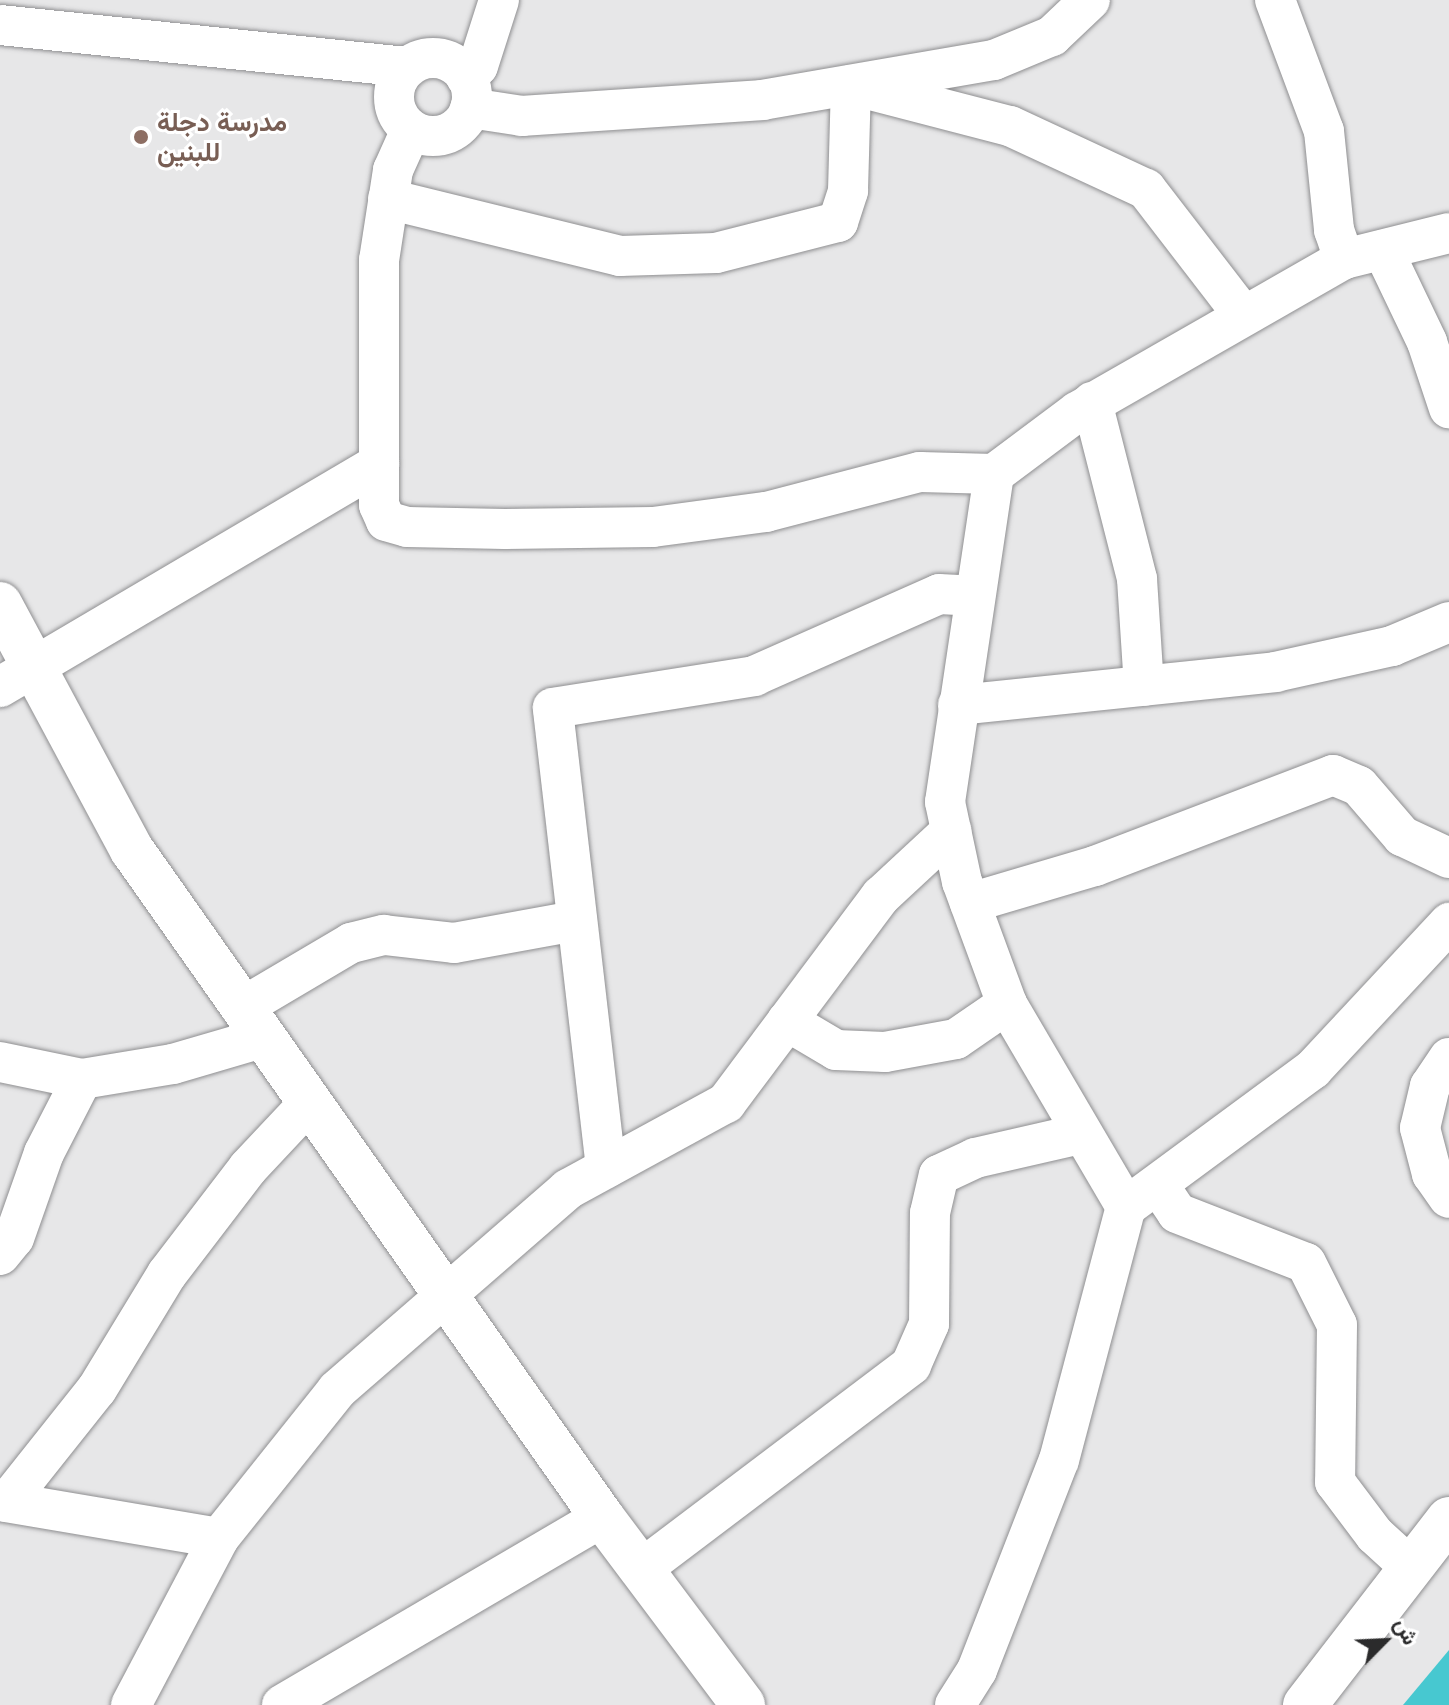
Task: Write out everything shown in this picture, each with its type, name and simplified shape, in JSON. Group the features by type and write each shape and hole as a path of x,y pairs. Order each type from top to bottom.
{"main road":[{"path":"0,604 15,678 252,1023 443,1293 602,1517 743,1705"},
{"path":"1305,1705 1449,1519"}],"street":[{"path":"408,67 394,94 398,115 411,130 431,137 451,132 478,66 499,0"},
{"path":"0,25 408,67 439,59 468,92 522,116 762,100 994,60 1052,36 1090,0"},
{"path":"1275,0 1324,131 1334,230 1344,259"},
{"path":"388,199 620,256 716,253 838,222 848,191 851,85"},
{"path":"851,85 1010,126 1146,189 1243,315"},
{"path":"411,130 393,170 379,260 379,505 386,521 505,529 702,523 766,512 920,472 994,474 1092,402 1344,259 1449,233"},
{"path":"1383,250 1427,342 1449,408"},
{"path":"1092,402 1137,579 1144,686"},
{"path":"15,678 379,464"},
{"path":"994,474 973,596 945,802 970,903 1007,1004 1080,1134 1126,1207"},
{"path":"606,1168 575,921 553,708 754,676 939,594 973,596"},
{"path":"958,705 1275,672 1392,646 1449,622"},
{"path":"970,903 1095,866 1333,775 1359,786 1402,836 1449,858"},
{"path":"131,1705 219,1538 337,1390 443,1293 568,1189 726,1103 881,896 951,831"},
{"path":"0,1062 82,1079 173,1064 252,1023 351,943 384,935 454,943 575,921"},
{"path":"955,1705 977,1670 1059,1460 1126,1207 1159,1186 1313,1069 1446,932"},
{"path":"787,1021 836,1050 885,1052 956,1039 1007,1004"},
{"path":"1449,1058 1430,1086 1420,1128 1432,1174 1449,1198"},
{"path":"0,1255 14,1238 44,1153 82,1079"},
{"path":"219,1538 4,1501 97,1389 185,1251 248,1168 310,1102"},
{"path":"643,1568 911,1365 929,1324 930,1213 939,1175 975,1158 1080,1134"},
{"path":"1159,1186 1177,1213 1306,1263 1337,1325 1335,1482 1375,1535 1411,1568"},
{"path":"282,1705 602,1517"}],"water":[{"path":"1449,1650 1449,1705 1403,1705"}],"place":[{"name":"مدرسة دجلة للبنين","path":"141,137"}]}
